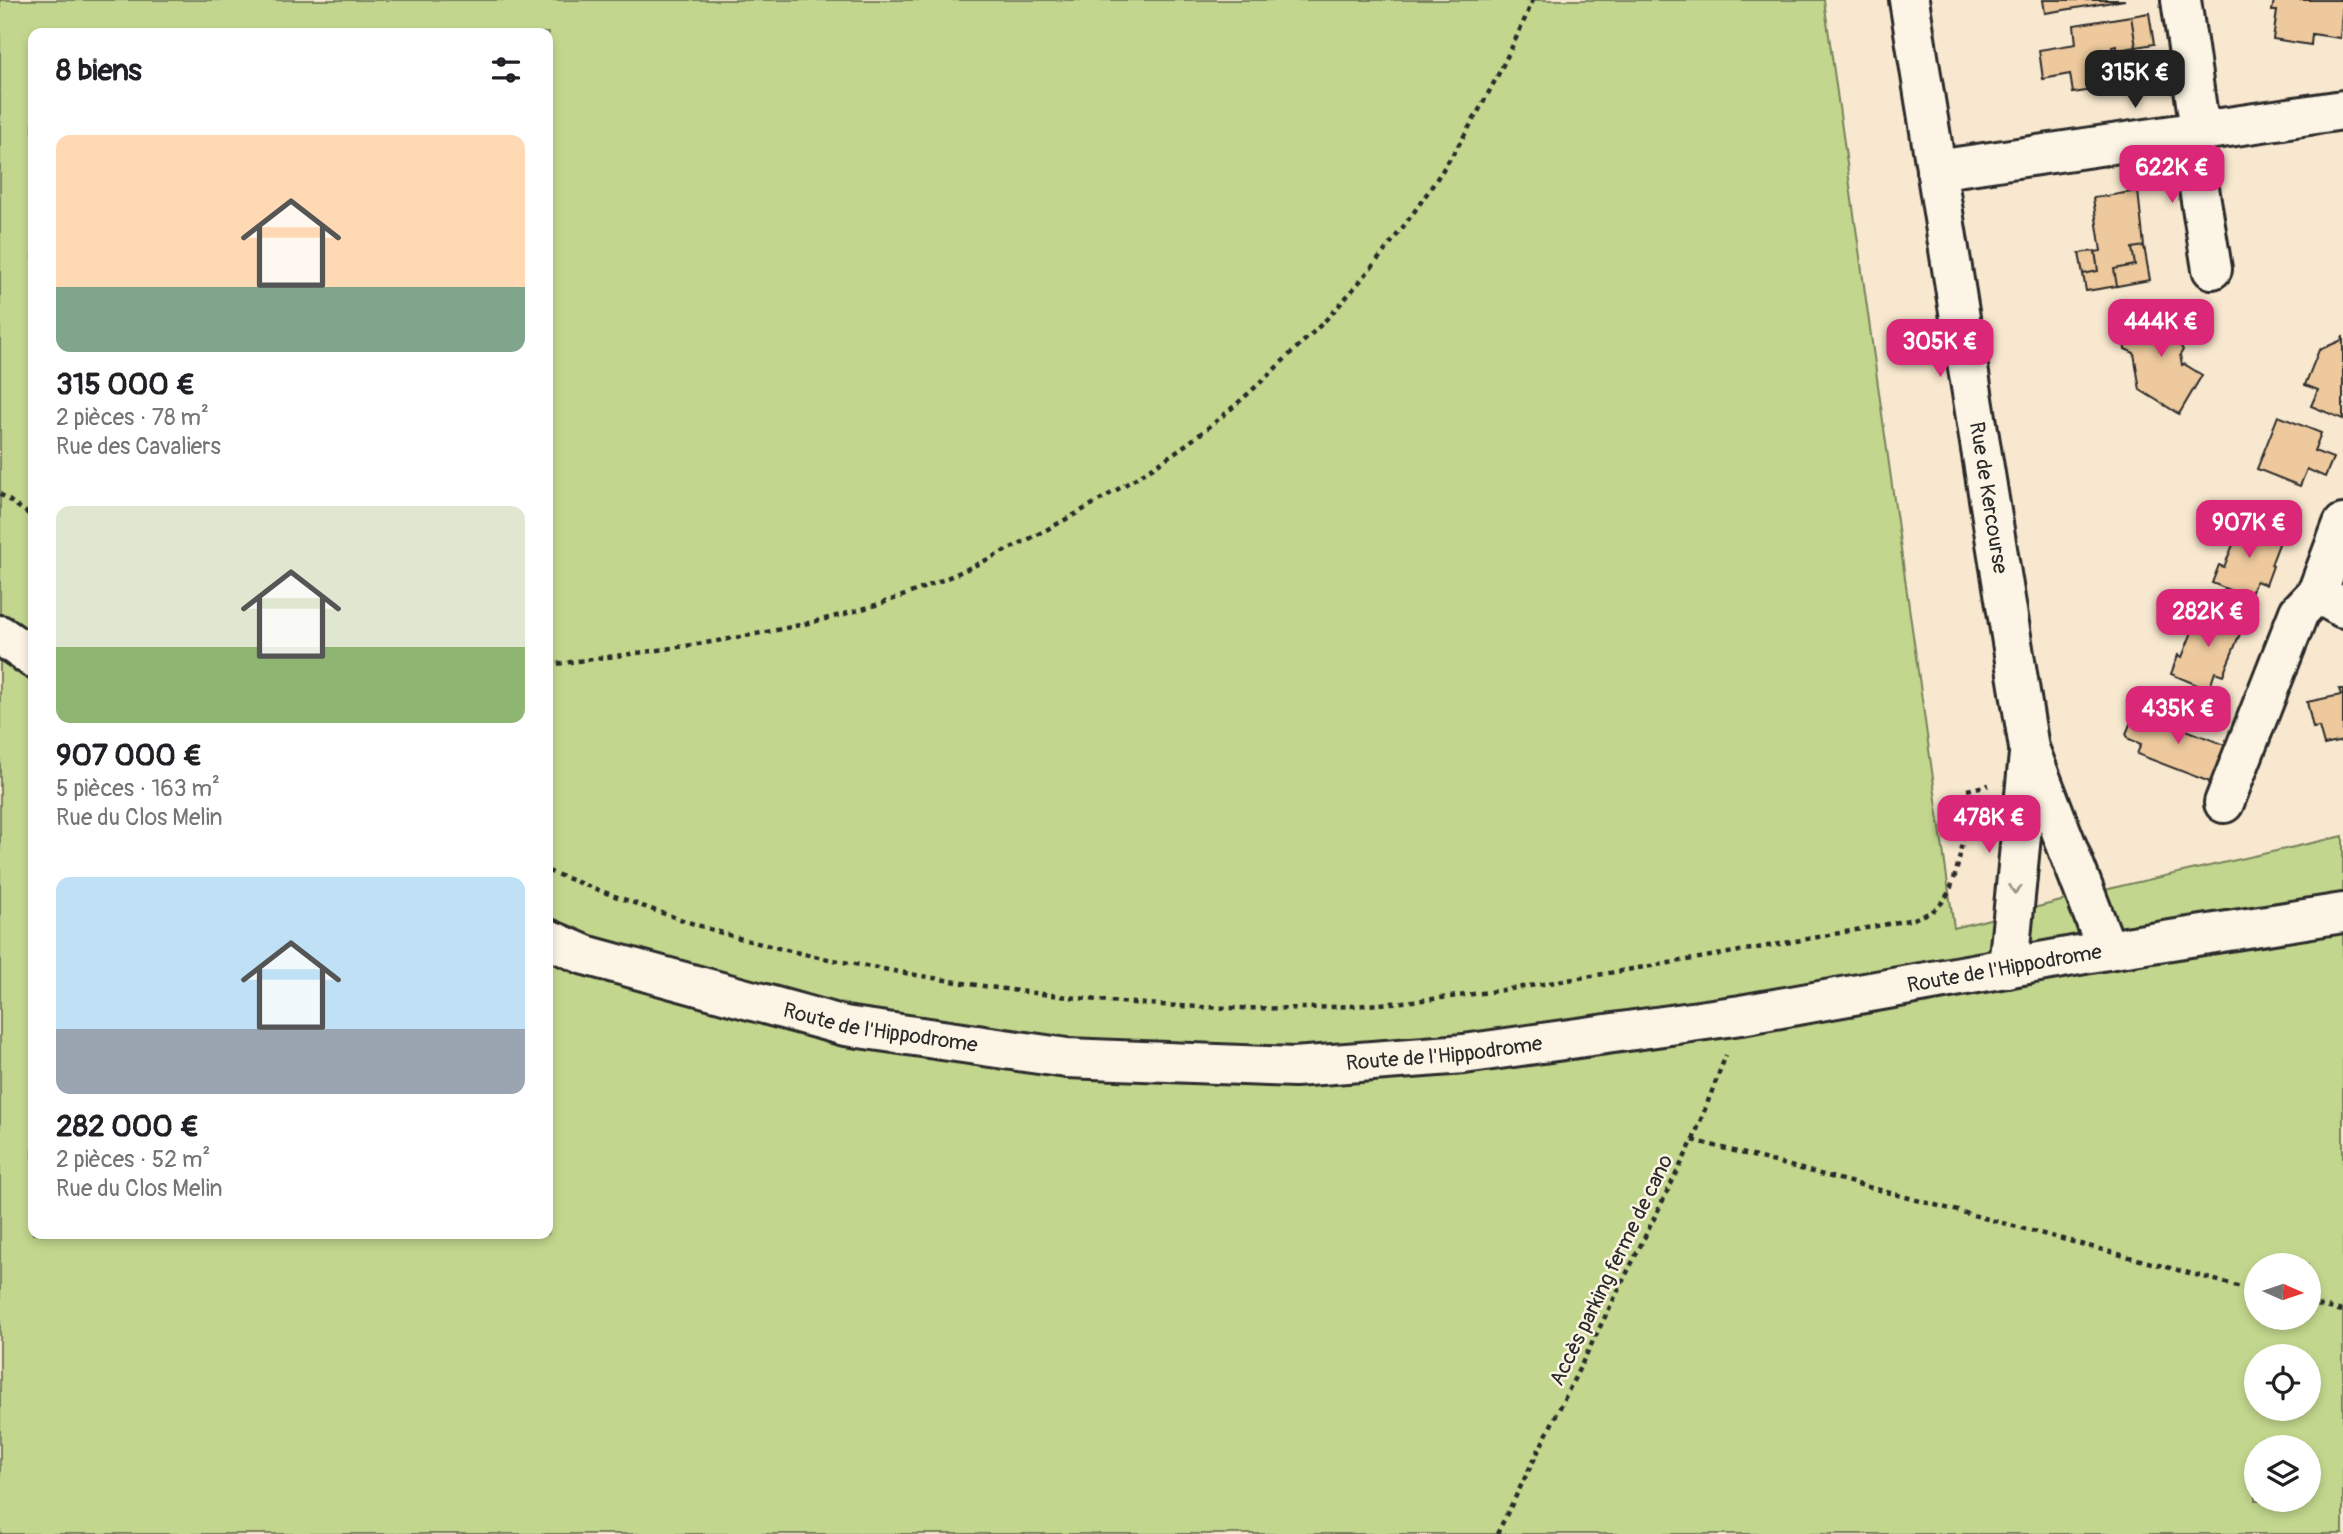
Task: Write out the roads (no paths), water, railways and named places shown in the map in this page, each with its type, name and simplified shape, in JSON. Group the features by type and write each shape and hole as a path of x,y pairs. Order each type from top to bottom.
{"street":[{"name":"Rue de Kercourse","path":"1909,0 2029,748 2107,950"},
{"path":"2181,0 2212,269"},
{"path":"1936,170 2343,110"},
{"path":"2224,803 2299,612 2330,600 2343,524"},
{"path":"0,635 28,655"},
{"name":"Rue de Kercourse","path":"2008,968 2029,748"},
{"name":"Route de l'Hippodrome","path":"553,941 585,955 845,1026 1067,1058 1294,1067 1464,1054 1741,1014 2107,950 2343,914"}]}
